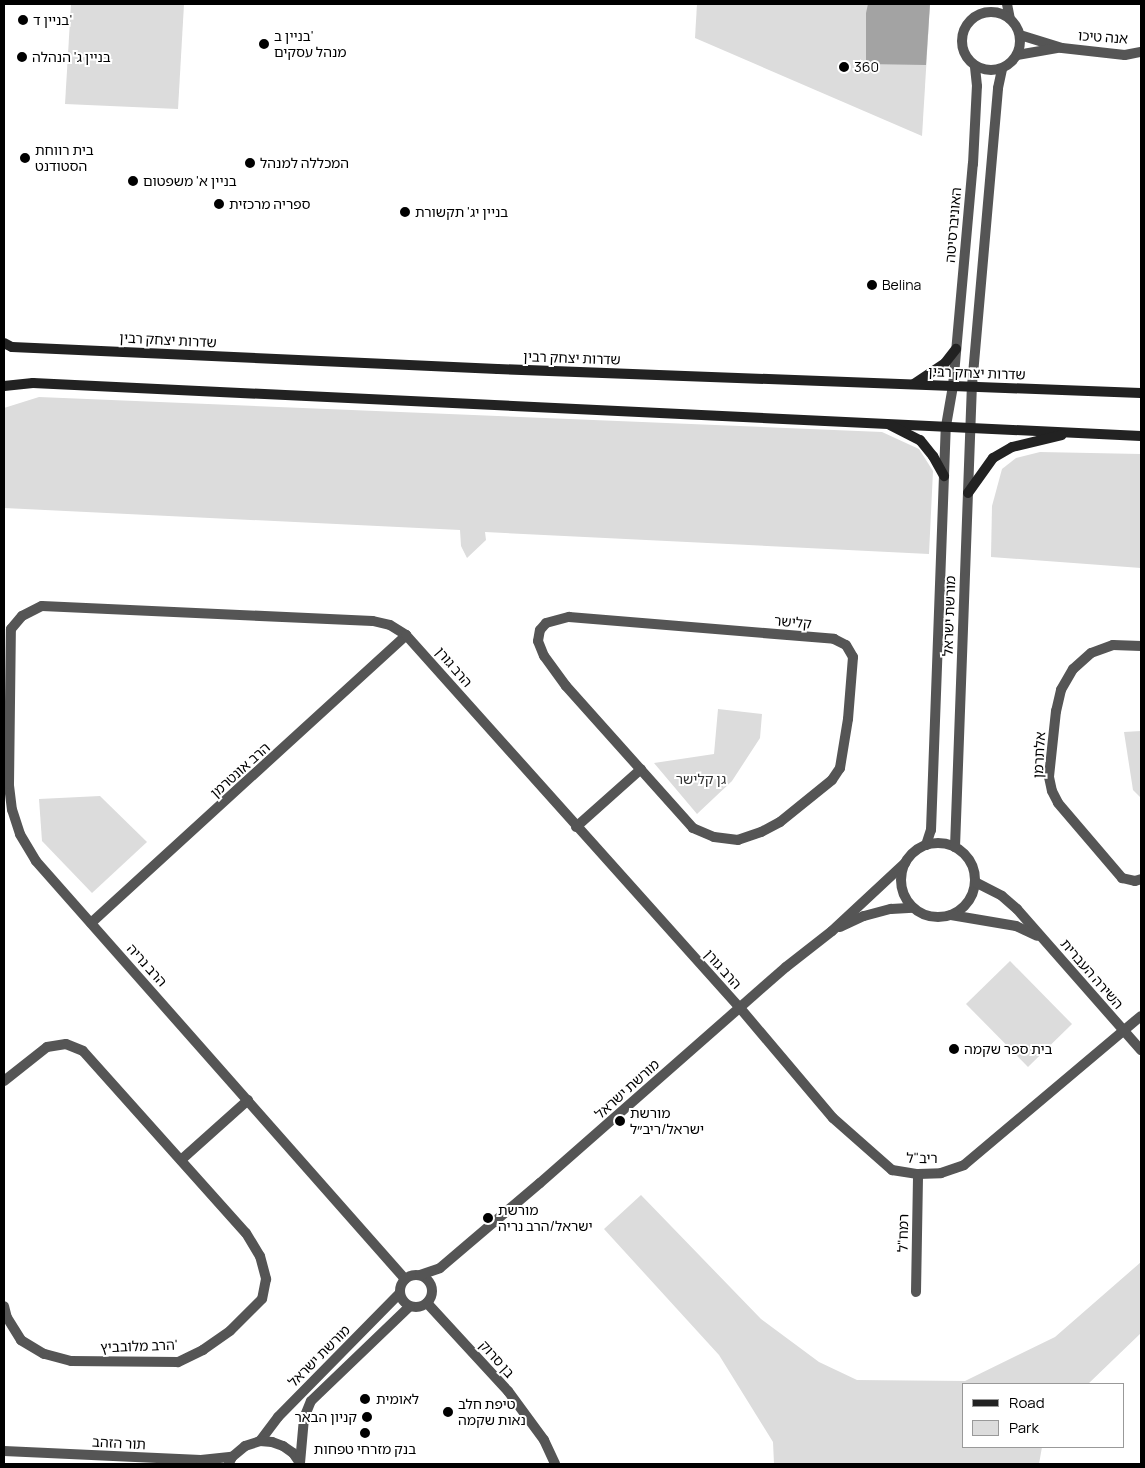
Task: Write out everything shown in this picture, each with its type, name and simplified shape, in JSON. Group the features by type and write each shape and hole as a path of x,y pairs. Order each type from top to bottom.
{"main road":[{"name":"שדרות יצחק רבין","path":"4,343 12,347 136,353 1141,393"},
{"path":"914,384 946,363 956,349"},
{"path":"4,386 33,383 1141,436"},
{"path":"887,423 920,440 933,456 944,476"},
{"path":"968,493 993,458 1012,447 1074,432"}],"street":[{"path":"981,4 977,15 966,25 961,39 964,55 975,66 984,70 1002,68 1017,55 1020,34 1010,19 1007,4"},
{"path":"977,15 994,12 1010,19"},
{"name":"אנה טיכו","path":"1020,34 1062,48 1125,55 1141,52"},
{"name":"אנה טיכו","path":"1017,55 1062,48"},
{"name":"האוניברסיטה","path":"953,386 973,164 977,86 975,66"},
{"path":"972,386 998,88 1002,68"},
{"name":"מורשת ישראל","path":"926,845 931,830 946,426 953,386"},
{"name":"מורשת ישראל","path":"955,847 972,386"},
{"name":"הרב גורן","path":"22,616 42,606 374,621 390,625 406,635 740,1008"},
{"name":"הרב נריה","path":"22,616 11,629 9,784 12,810 20,834 36,861 405,1279"},
{"name":"קלישר","path":"569,617 834,639 846,646 852,657 847,728 840,768 832,780 780,822 761,832 738,840 714,837 693,828 641,769 566,686 544,656 538,641 540,630 546,624 569,617"},
{"name":"הרב אונטרמן","path":"91,923 406,635"},
{"name":"אלתרמן","path":"1141,646 1113,645 1091,653 1072,669 1061,690 1056,711 1050,777 1052,791 1058,803 1122,878 1135,881 1141,879"},
{"path":"576,827 641,769"},
{"path":"946,844 955,847 970,861 975,882 968,902 952,915 931,917 913,908 902,891 900,882 905,863 917,849 926,845 946,844"},
{"name":"מורשת ישראל","path":"420,1275 440,1268 595,1137 786,967 832,931 905,863"},
{"name":"השירה העברית","path":"975,882 1010,903 1141,1050"},
{"name":"מורשת ישראל","path":"832,931 864,916 890,910 913,908"},
{"name":"השירה העברית","path":"952,915 1016,926 1042,938"},
{"name":"ריב\"ל","path":"740,1008 832,1118 892,1170 918,1174 941,1173 964,1165 1141,1016"},
{"name":"הרב מלובביץ'","path":"4,1081 47,1047 66,1044 83,1051 246,1233 260,1256 266,1278 262,1299 230,1331 203,1350 178,1362 71,1361 44,1354 21,1340 7,1318 4,1306"},
{"path":"181,1160 248,1100"},
{"name":"רמח\"ל","path":"916,1292 918,1174"},
{"name":"מורשת ישראל","path":"432,1285 440,1268"},
{"path":"415,1274 420,1275 425,1277 432,1285 432,1295 427,1303 419,1306 410,1306 400,1293 405,1279 415,1274"},
{"name":"מורשת ישראל","path":"260,1441 278,1417 400,1293"},
{"name":"בן סרוק","path":"427,1303 508,1391 544,1440 555,1464"},
{"name":"מורשת ישראל","path":"300,1464 304,1418 311,1401 410,1306"},
{"path":"231,1461 245,1446 260,1441 284,1446 293,1453 300,1464"},
{"name":"תור הזהב","path":"4,1451 231,1461"}],"green space":[{"path":"71,4 184,4 178,109 65,104"},
{"name":"360","path":"697,4 930,4 922,136 695,38"},
{"path":"39,397 882,432 919,449 933,471 929,554 485,532 486,540 467,558 461,546 460,530 4,508 4,408"},
{"path":"1040,452 1141,454 1141,568 991,557 992,506 1002,469 1016,458"},
{"name":"גן קלישר","path":"718,709 762,714 760,738 732,781 697,814 654,763 714,754"},
{"path":"1141,731 1141,798 1133,790 1124,732"},
{"path":"100,796 147,842 92,893 42,841 39,799"},
{"path":"1010,961 1072,1024 1028,1067 966,1004"},
{"path":"641,1195 761,1319 819,1362 857,1380 965,1381 1055,1337 1141,1262 1141,1333 1089,1383 962,1383 962,1448 1042,1448 1039,1464 774,1464 773,1442 719,1355 604,1229"}],"shaded area":[{"path":"868,4 930,4 926,65 866,64 866,13"}],"place":[{"name":"בניין ד'","path":"23,20"},
{"name":"בניין ב' מנהל עסקים","path":"264,44"},
{"name":"בניין ג' הנהלה","path":"22,57"},
{"name":"360","path":"844,67"},
{"name":"בית רווחת הסטודנט","path":"25,158"},
{"name":"המכללה למנהל","path":"250,163"},
{"name":"בניין א' משפטום","path":"133,181"},
{"name":"ספריה מרכזית","path":"219,204"},
{"name":"בניין יג' תקשורת","path":"405,212"},
{"name":"Belina","path":"872,285"},
{"name":"בית ספר שקמה","path":"954,1049"},
{"name":"מורשת ישראל/ריב״ל","path":"620,1121"},
{"name":"מורשת ישראל/הרב נריה","path":"488,1218"},
{"name":"לאומית","path":"365,1399"},
{"name":"טיפת חלב נאות שקמה","path":"448,1412"},
{"name":"קניון הבאר","path":"367,1417"},
{"name":"בנק מזרחי טפחות","path":"365,1433"}]}
